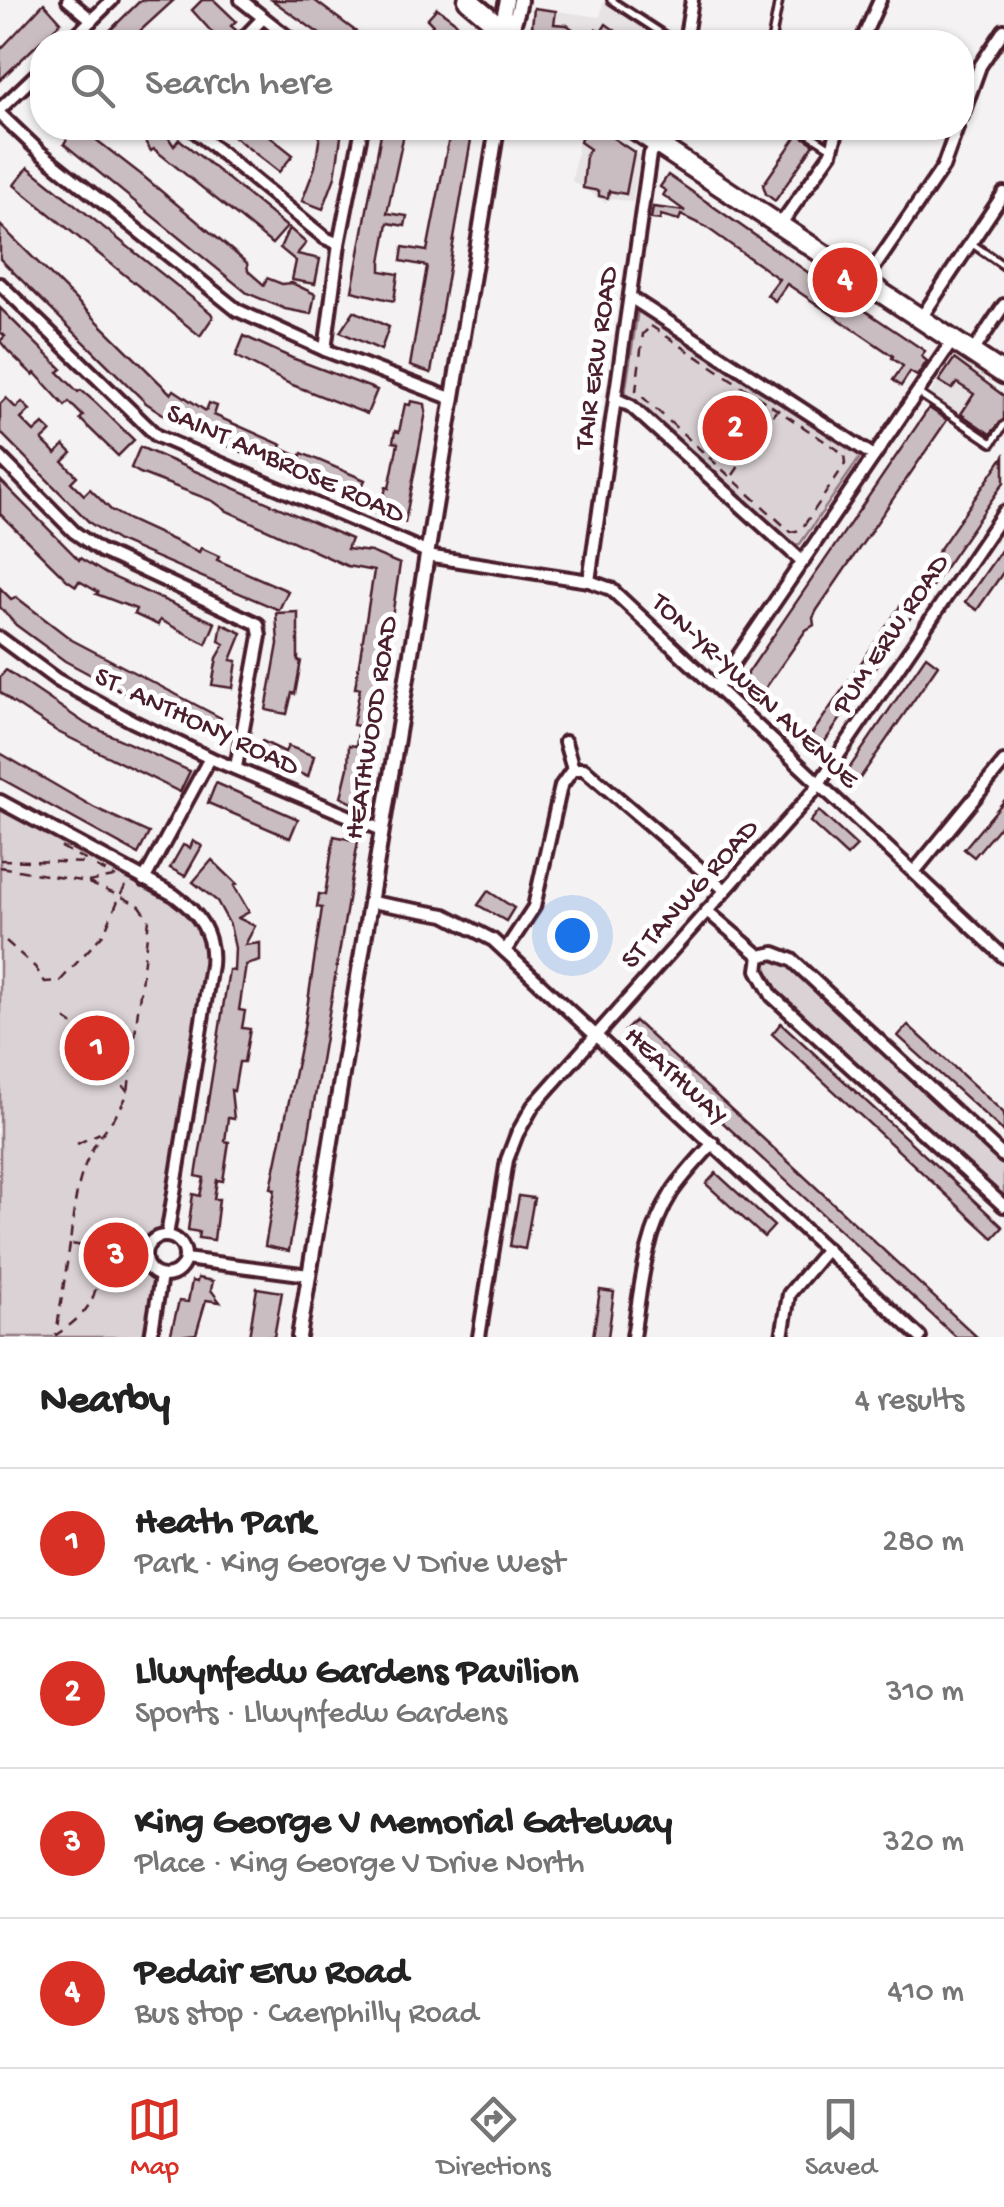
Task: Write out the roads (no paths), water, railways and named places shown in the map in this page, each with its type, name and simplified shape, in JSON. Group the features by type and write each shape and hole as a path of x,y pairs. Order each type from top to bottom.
{"main road":[{"path":"468,0 504,30"},
{"path":"650,140 1004,374"}],"street":[{"path":"68,0 92,20"},
{"path":"82,30 112,0"},
{"path":"241,0 278,30"},
{"path":"507,0 504,14 510,30"},
{"path":"514,30 520,0"},
{"path":"686,30 692,0"},
{"path":"866,30 880,0"},
{"path":"252,30 263,18"},
{"path":"974,83 980,66 1004,30"},
{"path":"30,81 0,112 40,153 237,310 325,350 453,399"},
{"path":"206,140 326,238 339,244"},
{"path":"325,350 339,244 360,140"},
{"name":"HEATHWOOD ROAD","path":"298,1337 495,140"},
{"path":"780,225 833,150 835,140"},
{"path":"866,281 943,167 953,140"},
{"name":"TAIR ERW ROAD","path":"588,581 650,154 656,144"},
{"path":"921,318 1004,193"},
{"name":"SAINT AMBROSE ROAD","path":"0,284 156,436 427,554"},
{"path":"630,298 874,456"},
{"path":"972,353 1004,305"},
{"path":"717,687 954,340"},
{"path":"616,399 631,406 802,562"},
{"path":"0,457 74,532 101,551 258,624 260,636 236,767"},
{"name":"PUM ERW ROAD","path":"818,784 1004,512"},
{"name":"TON-YR-YWEN AVENUE","path":"427,554 588,581 610,589 1004,957"},
{"name":"ST. ANTHONY ROAD","path":"0,638 68,687 210,758 382,830"},
{"path":"565,742 573,769"},
{"path":"144,880 210,758"},
{"path":"914,872 1004,762"},
{"path":"573,769 590,774 725,890"},
{"path":"506,951 534,907 561,786 573,769"},
{"name":"ST TANWG ROAD","path":"479,1337 510,1147 533,1106 818,784"},
{"path":"0,801 174,896 194,911 207,931 212,954 167,1236"},
{"name":"HEATHWAY","path":"370,902 445,916 483,932 920,1337"},
{"path":"707,911 760,956"},
{"path":"760,956 774,953 792,960 1004,1157"},
{"path":"760,956 758,970 772,996 1004,1206"},
{"path":"633,1337 646,1256 656,1222 674,1190 712,1142"},
{"path":"167,1236 180,1242 185,1259 180,1270 161,1276 148,1266 146,1254 151,1242 167,1236"},
{"path":"782,1337 789,1294 827,1249"},
{"path":"185,1259 309,1275"},
{"path":"151,1337 161,1276"}],"lane":[{"path":"611,0 657,30"},
{"path":"773,30 779,0"},
{"path":"818,140 833,150"},
{"path":"971,244 1004,266"},
{"path":"918,393 992,443 1004,425"},
{"path":"114,1250 146,1254"}],"place":[{"name":"Pedair Erw Road","path":"845,280"},
{"name":"Llwynfedw Gardens Pavilion","path":"735,428"},
{"name":"Heath Park","path":"97,1048"},
{"name":"King George V Memorial Gateway","path":"116,1255"}]}
